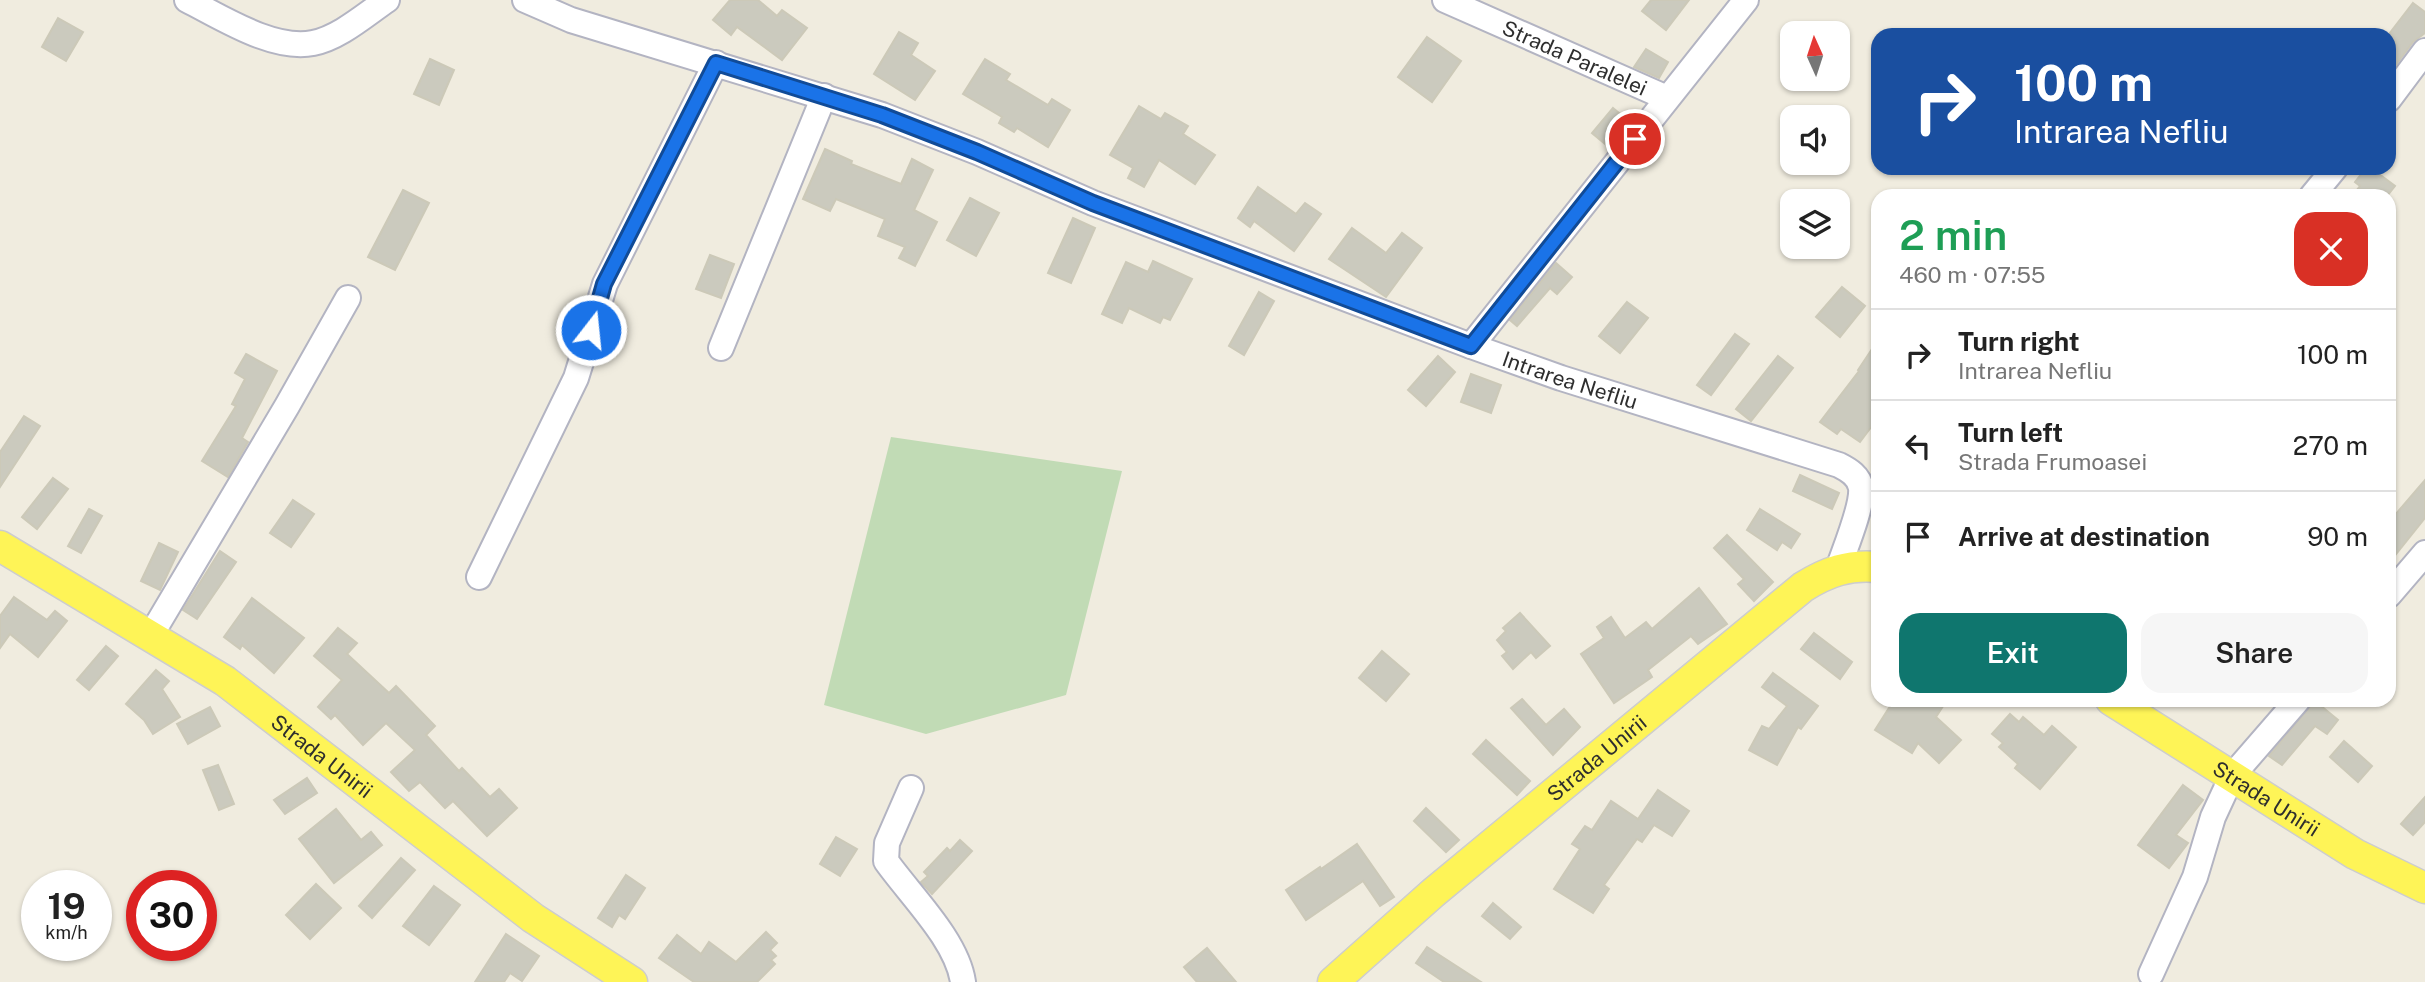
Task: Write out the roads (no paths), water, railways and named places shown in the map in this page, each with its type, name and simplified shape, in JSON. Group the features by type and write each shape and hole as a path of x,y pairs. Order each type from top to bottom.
{"main road":[{"name":"Strada Unirii","path":"0,546 225,681 533,918 632,982"},
{"name":"Strada Unirii","path":"1333,982 1433,893 1787,599 1814,580 1838,569 1871,567"},
{"name":"Strada Unirii","path":"2122,707 2355,855 2425,888"}],"street":[{"path":"187,0 276,42 297,45 314,43 331,36 387,0"},
{"name":"Intrarea Nefliu","path":"525,0 571,20 882,115 977,152 1093,203 1471,346 1867,476 1861,488 1838,569"},
{"name":"Strada Paralelei","path":"1445,0 1668,97"},
{"path":"1471,346 1746,0"},
{"path":"2396,90 2425,51"},
{"path":"479,577 576,378 604,284 716,63"},
{"path":"722,348 824,96"},
{"path":"2318,189 2329,175"},
{"path":"151,635 281,418 348,298"},
{"path":"2396,587 2425,553"},
{"path":"2151,974 2194,877 2213,817 2232,776 2292,707"},
{"path":"911,788 887,843 886,861 940,932 961,972 963,982"}]}
